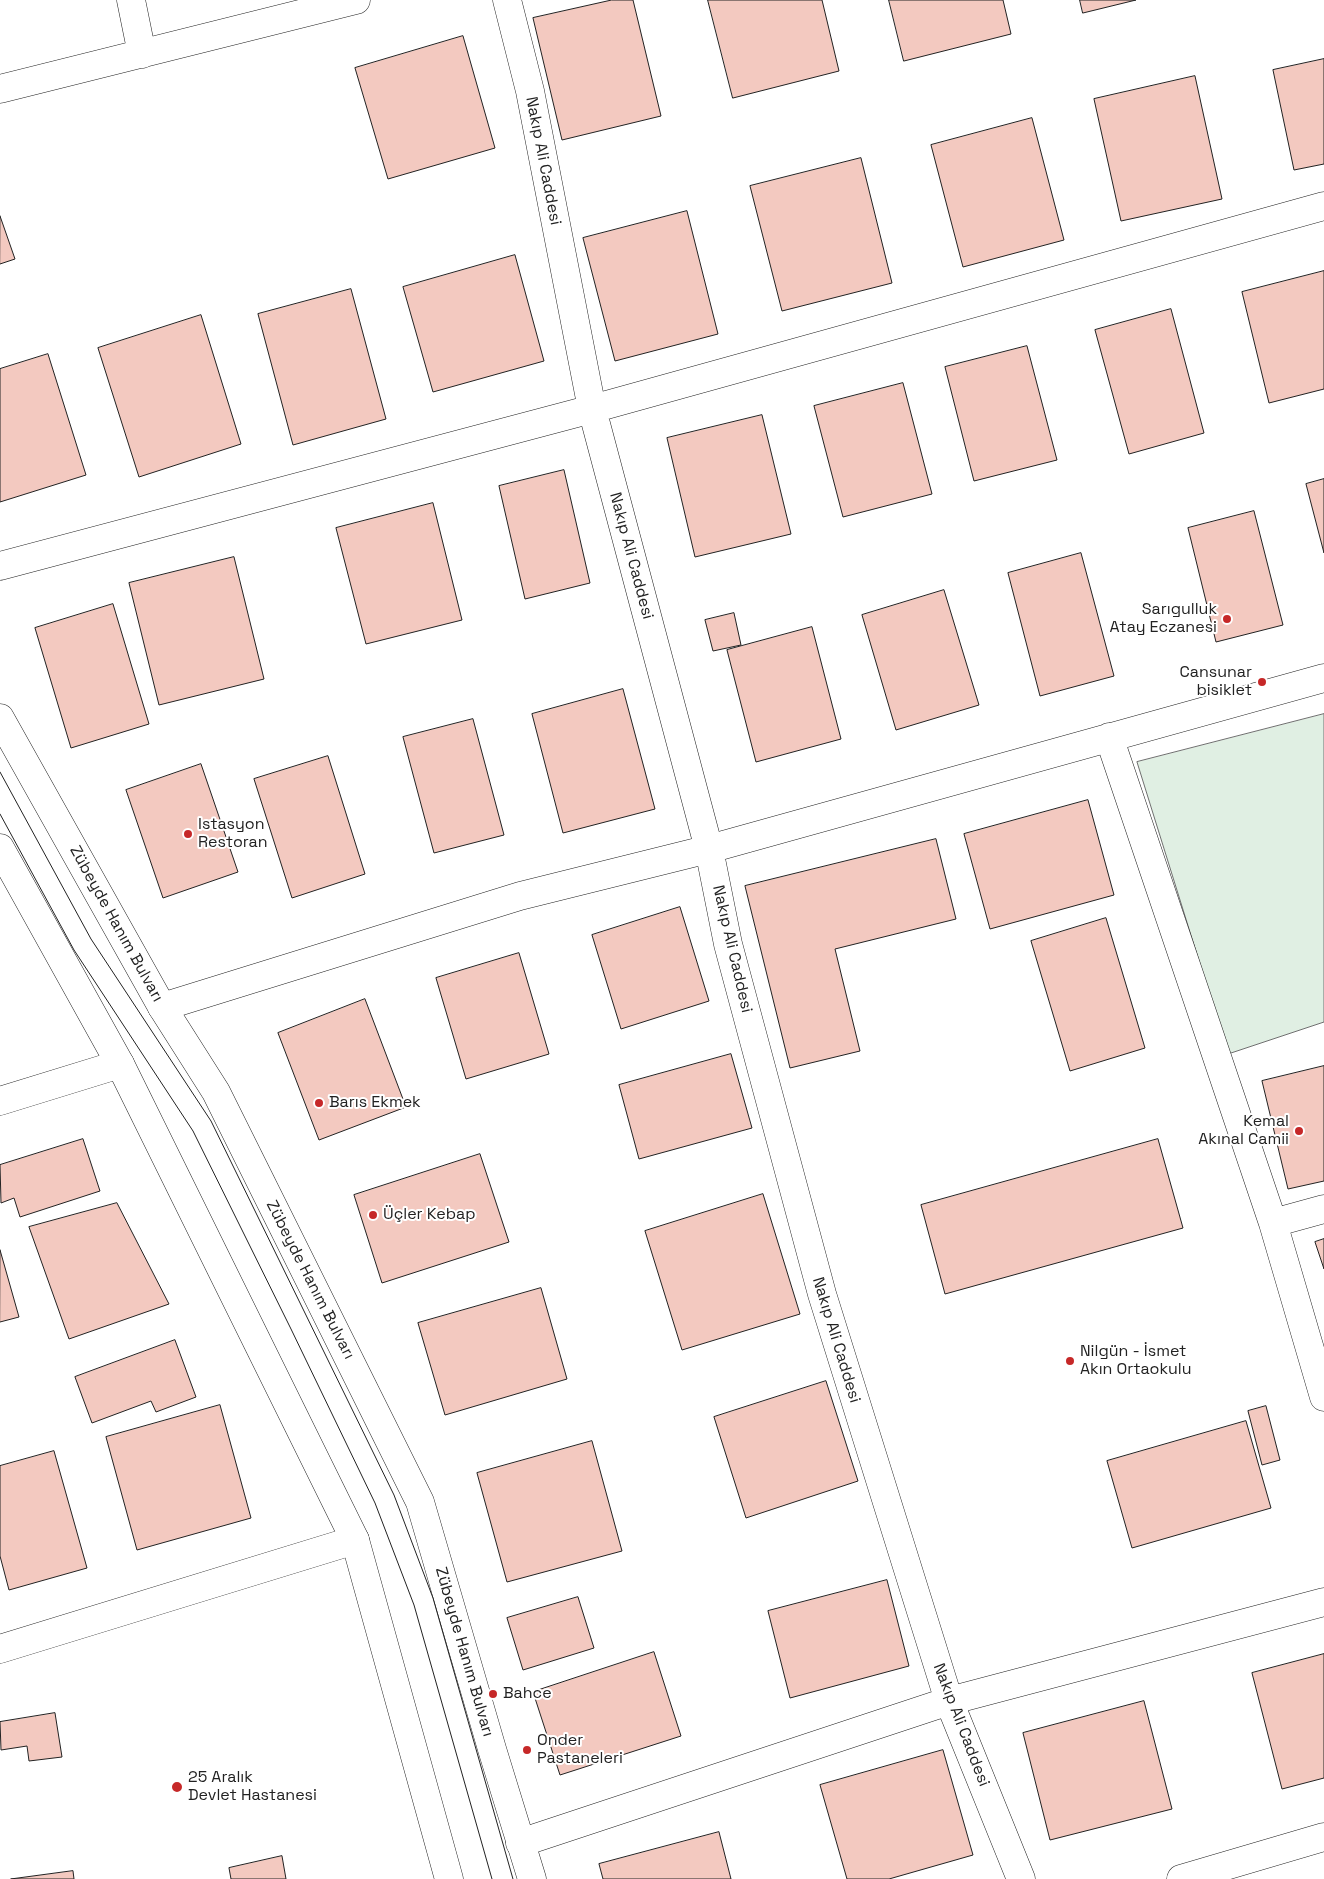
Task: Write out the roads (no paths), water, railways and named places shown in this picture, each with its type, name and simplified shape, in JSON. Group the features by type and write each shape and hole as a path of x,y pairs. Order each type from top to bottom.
{"street":[{"path":"132,0 142,54"},
{"path":"0,89 356,0"},
{"name":"Nakıp Ali Caddesi","path":"507,0 530,92 592,409 709,850 728,944 822,1294 949,1701 1021,1879"},
{"path":"0,566 592,409 1324,206"},
{"path":"162,1007 520,896 709,850 1324,678"},
{"name":"Zübeyde Hanım Bulvarı","path":"0,718 162,1007 216,1092 420,1502 532,1879"},
{"path":"1109,737 1273,1223 1324,1397"},
{"path":"0,848 120,1064 355,1540 449,1879"},
{"path":"0,1101 120,1064"},
{"path":"1273,1223 1324,1209"},
{"path":"0,1649 355,1540"},
{"path":"520,1843 949,1701 1324,1602"},
{"path":"1181,1879 1324,1837"}],"tram line":[{"path":"0,772 91,939 211,1121 394,1495 433,1598 513,1879"},
{"path":"0,814 74,950 193,1131 375,1503 414,1605 492,1879"}],"place":[{"name":"Sarıgulluk Atay Eczanesi","path":"1227,619"},
{"name":"Cansunar bisiklet","path":"1262,682"},
{"name":"Istasyon Restoran","path":"188,834"},
{"name":"Barıs Ekmek","path":"319,1103"},
{"name":"Kemal Akınal Camii","path":"1299,1131"},
{"name":"Üçler Kebap","path":"373,1215"},
{"name":"Nilgün - İsmet Akın Ortaokulu","path":"1070,1361"},
{"name":"Bahce","path":"493,1694"},
{"name":"Onder Pastaneleri","path":"527,1750"},
{"name":"25 Aralık Devlet Hastanesi","path":"177,1787"}]}
